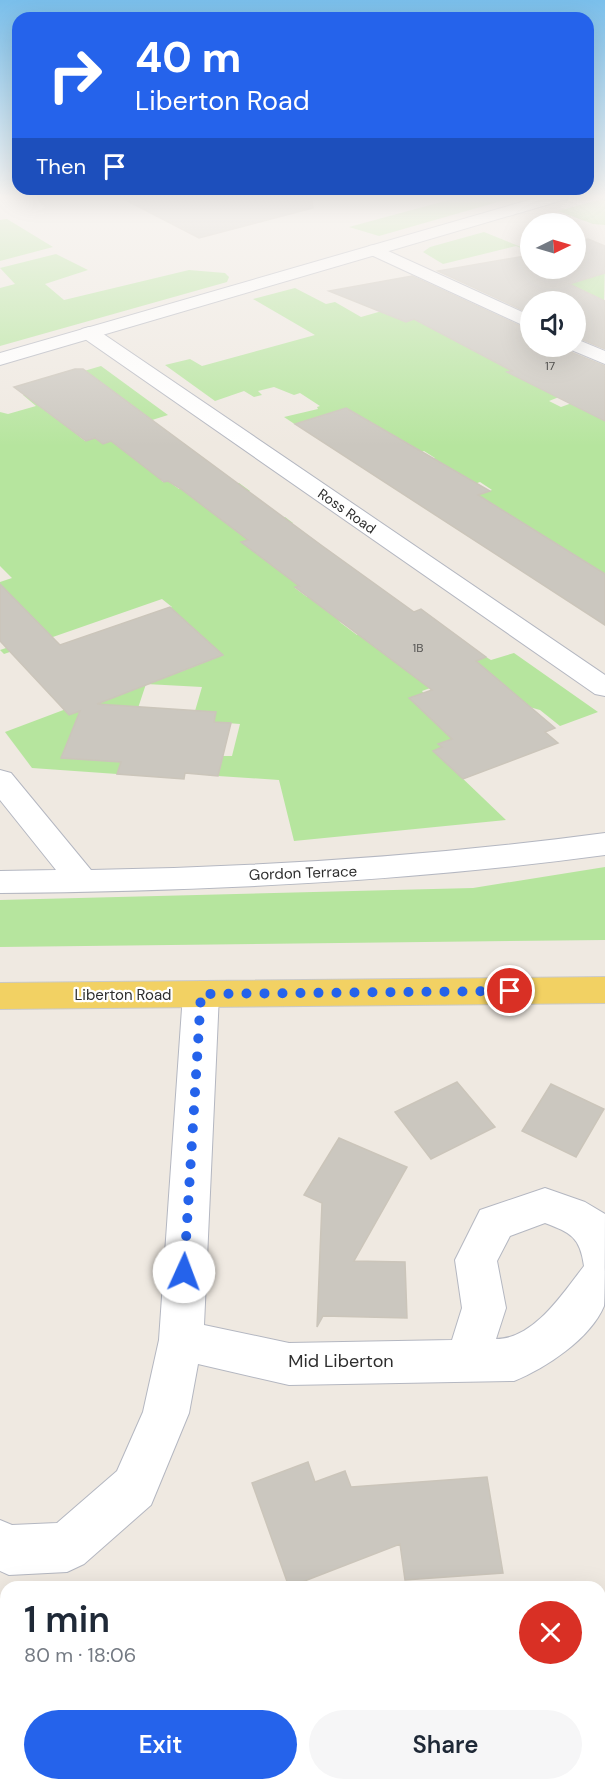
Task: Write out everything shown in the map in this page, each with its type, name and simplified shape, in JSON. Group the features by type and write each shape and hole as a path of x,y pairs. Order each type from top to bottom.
{"main road":[{"name":"Liberton Road","path":"0,996 605,990"}],"street":[{"path":"0,359 277,279"},
{"path":"436,279 520,318"},
{"name":"Ross Road","path":"89,333 605,688"},
{"path":"586,349 605,358"},
{"path":"0,780 83,882"},
{"name":"Gordon Terrace","path":"0,882 83,882 408,868 605,844"},
{"path":"0,1545 9,1550 67,1547 134,1488 166,1413 181,1340 201,994"},
{"path":"468,1360 484,1308 476,1260 495,1223 544,1204 584,1220 602,1240 605,1266"},
{"name":"Mid Liberton","path":"181,1340 289,1364 514,1360 562,1329 605,1271"}],"green space":[{"path":"10,279 62,279 45,284 64,300 153,279 228,279 227,282 0,346 0,288 15,284"},
{"path":"562,279 605,279 604,301 586,291 569,284 573,283"},
{"path":"295,288 326,304 335,302 361,317 389,309 421,316 518,369 508,372 559,397 549,401 561,407 572,403 605,420 605,577 577,557 530,575 565,549 552,541 544,543 491,503 445,520 433,512 492,490 480,482 458,490 417,465 435,458 424,451 369,470 359,416 346,408 296,425 284,417 318,409 317,407 320,406 300,393 294,395 274,387 258,391 262,395 254,397 244,391 215,401 165,365 190,359 202,366 315,335 253,299"},
{"path":"101,366 168,415 114,432 84,371"},
{"path":"26,394 85,441 95,438 103,444 111,441 138,462 142,461 163,482 168,481 179,489 188,487 200,496 239,483 250,491 242,494 246,530 285,517 293,523 242,542 306,583 295,588 307,597 315,593 341,623 357,635 404,616 422,681 486,657 491,660 514,653 598,712 560,726 540,710 444,683 422,691 455,738 438,744 442,747 434,751 506,820 294,841 279,780 218,776 223,756 232,756 240,724 214,722 216,712 195,711 202,687 146,684 129,735 79,737 67,743 64,751 123,755 117,774 32,768 5,732 175,668 180,672 223,655 206,640 52,697 49,693 75,643 172,607 162,599 4,654 0,650 42,636 0,597 0,582 12,578 0,566 0,412 8,414 36,406 23,395"},
{"path":"605,867 605,940 0,947 0,900 473,888"}],"building":[{"path":"398,279 418,279 520,326 520,357 583,357 605,366 605,421 507,372 512,371 414,319 406,322 329,291"},
{"path":"454,279 585,279 569,284 584,291 520,291 520,309"},
{"path":"586,292 605,301 605,349 586,341"},
{"path":"75,369 83,369 414,612 421,609 486,657 476,661 555,728 545,732 558,743 463,779 433,751 442,747 438,744 452,739 409,698 432,690 295,587 299,586 241,542 248,540 181,489 168,481 164,482 111,441 103,444 95,438 86,441 14,387"},
{"path":"346,408 490,491 478,495 605,574 605,625 295,424"},
{"path":"0,584 60,645 170,607 223,655 97,704 216,712 214,722 231,723 218,776 185,773 184,779 117,774 121,762 61,758 80,711 69,715 0,641"},
{"path":"457,1082 495,1127 431,1159 395,1112"},
{"path":"551,1084 604,1109 576,1157 522,1131"},
{"path":"339,1138 407,1167 354,1261 405,1262 407,1318 323,1316 317,1327 322,1203 304,1195"},
{"path":"308,1462 315,1482 345,1471 351,1487 487,1477 503,1573 405,1580 400,1544 304,1581 287,1581 252,1483"}],"route":[{"path":"184,1272 201,994 510,991"}]}
